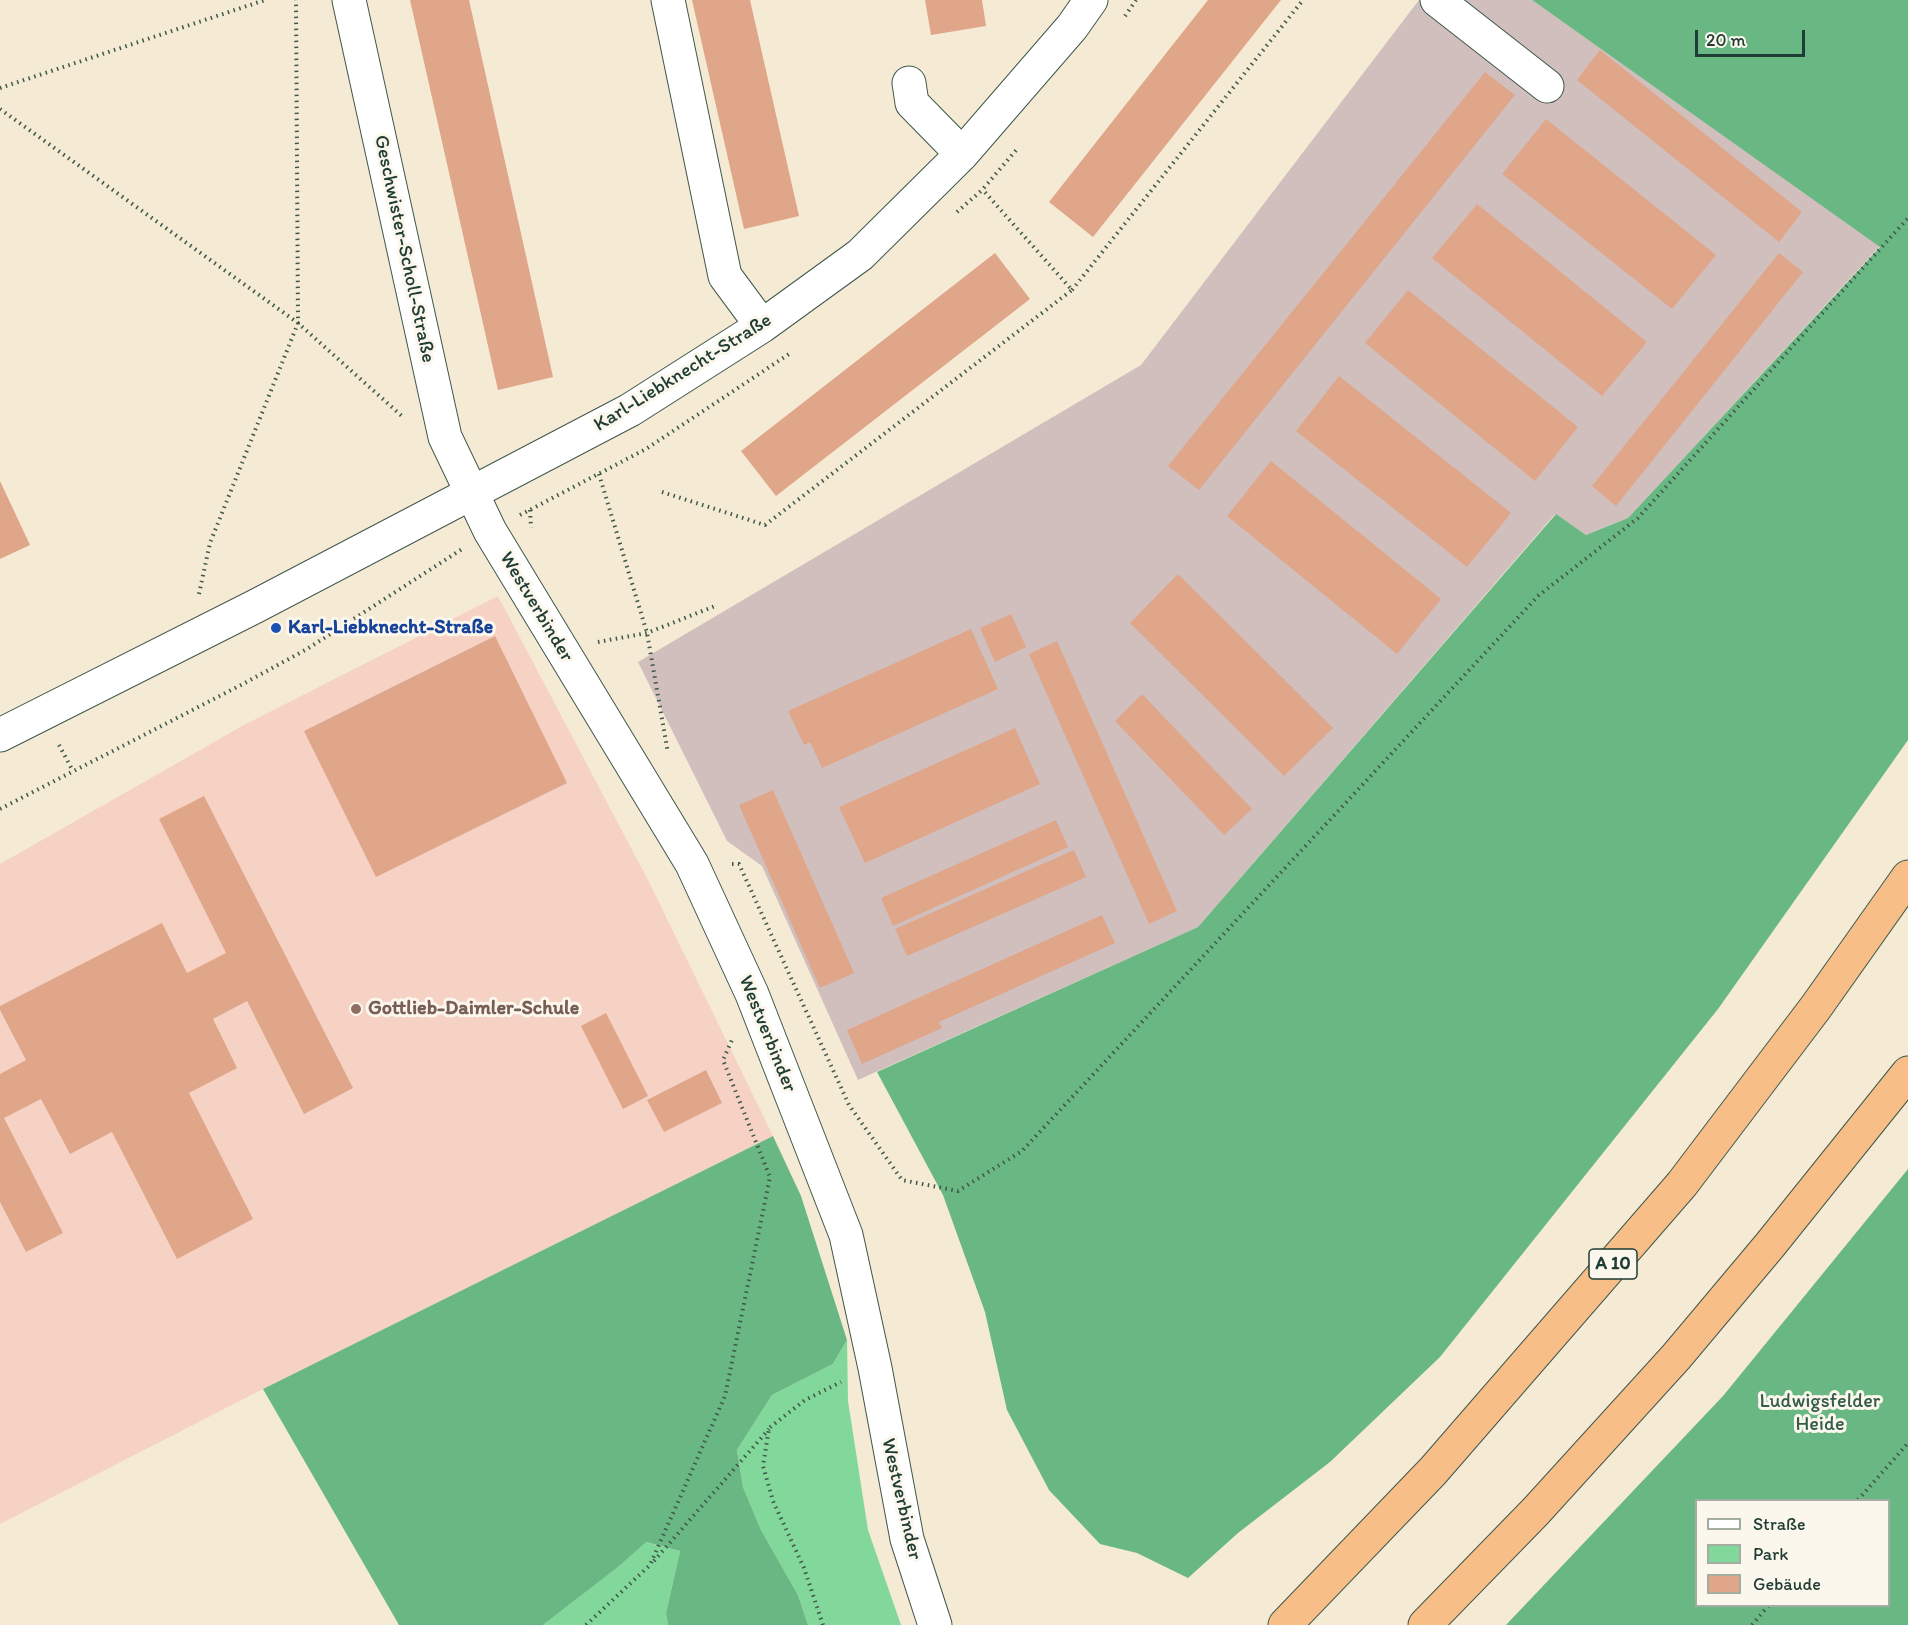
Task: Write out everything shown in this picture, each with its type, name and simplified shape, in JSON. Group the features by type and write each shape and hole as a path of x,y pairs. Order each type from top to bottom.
{"highway":[{"name":"A 10","path":"1285,1625 1433,1471 1682,1184 1816,1007 1908,877"},
{"path":"1425,1625 1536,1511 1676,1358 1908,1073"}],"street":[{"name":"Geschwister-Scholl-Straße","path":"349,0 445,437 473,492"},
{"path":"668,0 725,276 762,326"},
{"name":"Karl-Liebknecht-Straße","path":"0,735 43,715 630,410 762,326 860,255 962,154 1072,27 1091,0"},
{"path":"1437,0 1547,86"},
{"path":"909,83 912,103 962,154"},
{"name":"Westverbinder","path":"473,492 490,531 692,864 752,994 846,1234 908,1539 935,1625"}],"path":[{"path":"0,87 265,0"},
{"path":"199,596 210,543 298,323 296,0"},
{"path":"662,492 765,525 1072,290 1303,0"},
{"path":"0,109 298,323 422,434 443,427"},
{"path":"962,154 982,190 1072,290"},
{"path":"692,864 740,864 849,1105 902,1180 958,1191 1022,1151 1538,596 1638,518 1908,218"},
{"path":"599,474 647,633 669,758"},
{"path":"0,809 242,685 307,649 490,531"},
{"path":"596,642 647,633 716,606"},
{"path":"650,1565 725,1396 770,1177 723,1060 752,994"},
{"path":"586,1625 650,1565 769,1428 805,1400 875,1368"},
{"path":"769,1428 763,1466 773,1501 804,1568 823,1625"},
{"path":"1859,1499 1908,1443"},
{"path":"1752,1625 1766,1607"}],"shaded area":[{"path":"1419,0 1532,0 1880,246 1628,518 1586,535 1555,514 1198,927 858,1080 762,866 727,841 638,662 1141,365"},
{"name":"Gottlieb-Daimler-Schule","path":"498,596 649,882 773,1136 263,1389 0,1524 0,864 244,725"}],"green space":[{"path":"1532,0 1908,0 1908,740 1718,1009 1440,1357 1330,1462 1238,1533 1188,1578 1137,1553 1100,1544 1049,1490 1007,1410 985,1312 943,1195 877,1072 1198,927 1556,514 1586,535 1628,518 1880,247"},
{"path":"773,1136 801,1196 847,1340 833,1364 772,1395 737,1450 743,1487 761,1530 798,1595 808,1625 668,1625 666,1613 680,1551 646,1542 617,1568 543,1625 399,1625 263,1389"},
{"name":"Ludwigsfelder Heide","path":"1908,1169 1908,1625 1506,1625 1723,1396"},
{"path":"847,1340 848,1401 868,1530 901,1625 808,1625 798,1595 761,1530 743,1487 737,1450 772,1395 833,1364"},
{"path":"645,1542 680,1551 666,1613 668,1625 543,1625 617,1568"}],"building":[{"path":"410,0 469,0 553,377 498,390"},
{"path":"692,0 750,0 799,216 744,229"},
{"path":"925,0 982,0 986,26 931,35"},
{"path":"1208,0 1281,0 1093,237 1049,202"},
{"path":"1600,50 1802,212 1779,242 1577,80"},
{"path":"1485,72 1515,95 1199,490 1168,466"},
{"path":"1546,119 1716,255 1672,309 1502,174"},
{"path":"1477,204 1647,342 1602,396 1432,258"},
{"path":"995,253 1030,299 776,496 741,451"},
{"path":"1779,253 1803,272 1616,506 1592,486"},
{"path":"1408,290 1578,427 1535,481 1365,343"},
{"path":"1339,376 1511,513 1467,567 1296,431"},
{"path":"1271,461 1441,599 1397,654 1227,516"},
{"path":"0,481 30,545 0,559"},
{"path":"1178,574 1333,728 1284,776 1130,623"},
{"path":"1011,614 1026,647 995,662 980,628"},
{"path":"971,629 998,689 822,768 810,742 804,745 788,711"},
{"path":"495,636 567,783 376,877 304,731"},
{"path":"1057,641 1177,911 1149,924 1029,654"},
{"path":"1142,694 1252,809 1224,835 1115,721"},
{"path":"1015,728 1040,784 865,863 839,807"},
{"path":"773,790 854,973 820,988 739,805"},
{"name":"Gottlieb-Daimler-Schule","path":"204,796 353,1088 304,1114 247,1001 213,1019 237,1068 189,1093 253,1219 177,1259 112,1132 70,1154 41,1099 4,1118 63,1233 26,1252 0,1202 0,1074 26,1060 0,1006 162,923 187,973 226,953 159,819"},
{"path":"1056,820 1068,847 893,926 881,898"},
{"path":"1074,850 1086,877 907,956 895,929"},
{"path":"1102,915 1115,943 939,1022 942,1028 862,1064 847,1030"},
{"path":"606,1013 648,1096 623,1109 581,1026"},
{"path":"706,1070 722,1103 664,1132 647,1100"}],"place":[{"name":"Karl-Liebknecht-Straße","path":"276,628"},
{"name":"Gottlieb-Daimler-Schule","path":"356,1009"}]}
